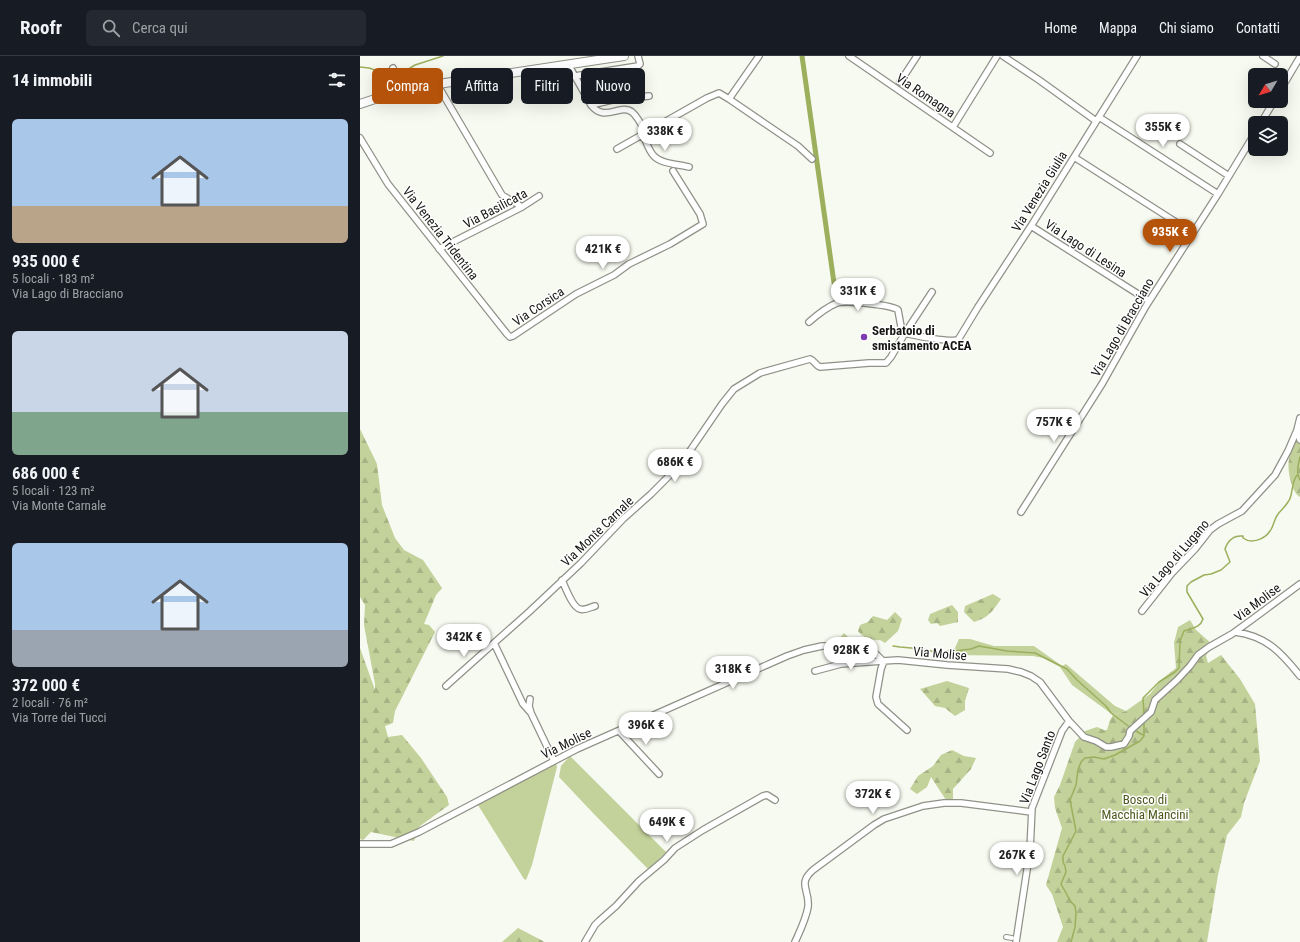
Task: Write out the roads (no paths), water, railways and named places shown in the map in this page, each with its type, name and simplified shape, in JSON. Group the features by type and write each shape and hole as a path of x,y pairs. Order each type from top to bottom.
{"main road":[{"path":"443,83 624,56"},
{"path":"360,104 372,100"}],"street":[{"path":"575,76 637,66 640,64 638,56"},
{"path":"729,99 759,56"},
{"name":"Via Romagna","path":"849,56 990,153"},
{"path":"900,82 917,56"},
{"path":"953,127 997,56"},
{"path":"1003,56 1098,119 1218,194"},
{"name":"Via Venezia Giulia","path":"904,333 952,341 959,338 1032,226 1137,56"},
{"path":"1263,56 1274,64"},
{"path":"1288,77 1300,57"},
{"path":"568,64 596,110 601,112 626,110 632,112 644,134 650,150 656,158 662,161 689,167"},
{"path":"443,94 502,195 522,208"},
{"path":"617,149 713,95 721,94 798,146 812,159"},
{"path":"592,105 612,100 649,96"},
{"name":"Via Venezia Tridentina","path":"360,138 388,184 510,337"},
{"path":"1180,144 1229,176"},
{"name":"Via Lago di Bracciano","path":"1021,512 1102,384 1149,301 1248,145"},
{"path":"1074,157 1193,233"},
{"name":"Via Corsica","path":"510,337 576,294 617,273 629,264 670,244 703,224 700,214 673,170"},
{"name":"Via Basilicata","path":"439,249 522,208 539,196"},
{"name":"Via Lago di Lesina","path":"1032,226 1149,301"},
{"path":"904,333 932,292"},
{"path":"809,322 835,304 844,302 882,305 897,309 904,333"},
{"name":"Via Monte Carnale","path":"446,686 530,612 623,519 681,464 729,394 738,386 760,373 810,359 820,367 884,363 890,359 904,333"},
{"path":"1300,418 1297,430 1300,440"},
{"name":"Via Lago di Lugano","path":"1142,611 1172,573 1195,549 1210,530 1242,511 1271,480 1278,470 1297,430"},
{"path":"562,580 577,608 582,610 595,606"},
{"name":"Via Molise","path":"360,844 383,844 398,841 434,825 554,761 618,730 787,656 822,646 864,647 871,649 884,661 898,660 1008,669 1021,672 1040,682 1069,721 1084,737 1096,741 1106,747 1124,744 1130,731 1151,712 1156,700 1181,675 1198,655 1235,632 1300,584"},
{"path":"1235,632 1250,635 1268,643 1280,652 1300,676"},
{"path":"494,643 524,705 530,713 554,761"},
{"path":"815,671 841,664 884,661 881,669 876,701 880,707 907,730"},
{"path":"530,699 530,713"},
{"name":"Via Lago Santo","path":"1014,940 1030,850 1031,812 1033,804 1065,725 1069,721"},
{"path":"618,730 659,774"},
{"path":"585,942 599,921 616,906 639,881 678,846 762,796 767,795 775,800"},
{"path":"795,942 808,908 808,898 804,883 808,875 877,822 923,806 944,802 965,803 1031,812"},
{"path":"1006,937 1014,940"}],"waterway":[{"path":"360,67 369,68 393,76 402,73 415,65 443,56"},
{"path":"802,56 834,283"},
{"path":"1300,457 1298,466 1300,480"},
{"path":"1144,715 1143,698 1159,682 1179,668 1180,641 1184,631 1198,626 1202,622 1203,619 1187,592 1187,586 1204,575 1221,570 1230,562 1225,549 1234,537 1243,536 1246,540 1253,541 1261,539 1267,534 1277,516 1290,499 1294,481 1298,474"},
{"path":"893,646 923,649 939,653 971,649 979,646 1007,651 1035,653 1067,669 1106,706 1111,713 1131,728"},
{"path":"1071,942 1075,927 1075,906 1071,902 1061,884 1066,872 1063,856 1076,831 1070,800 1076,785 1078,770 1081,762 1085,758 1094,757 1104,759 1115,755 1140,741 1144,736 1144,721"},
{"path":"1134,730 1143,735"}],"place":[{"name":"Serbatoio di smistamento ACEA","path":"864,337"}],"park label":[{"name":"Bosco di Macchia Mancini","path":"1145,806"}]}
